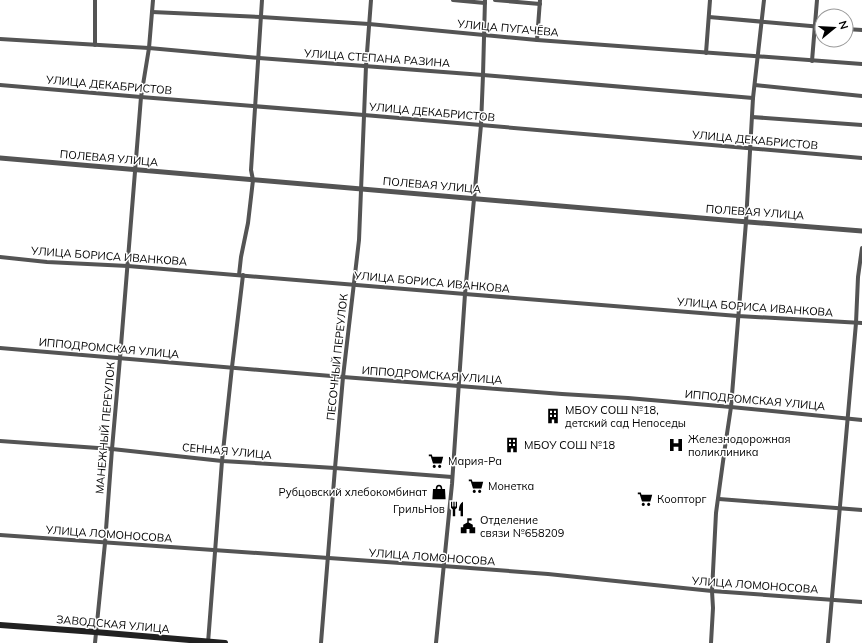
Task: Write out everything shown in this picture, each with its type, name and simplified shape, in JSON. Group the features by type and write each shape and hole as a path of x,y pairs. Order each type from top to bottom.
{"main road":[{"name":"ЗАВОДСКАЯ УЛИЦА","path":"0,625 225,643"}],"street":[{"path":"95,0 95,45"},
{"name":"МАНЕЖНЫЙ ПЕРЕУЛОК","path":"94,643 105,543 141,97 149,48 153,0"},
{"path":"208,642 222,461 241,276 241,257 248,224 253,180 251,170 262,0"},
{"name":"ПЕСОЧНЫЙ ПЕРЕУЛОК","path":"321,643 343,377 359,240 366,66 371,0"},
{"path":"436,643 452,477 465,294 481,125 485,35 485,1 453,0"},
{"path":"495,0 540,2 537,40"},
{"path":"706,53 710,0"},
{"path":"711,643 716,513 719,499 724,447 731,407 746,222 753,98 764,0"},
{"name":"УЛИЦА ПУГАЧЁВА","path":"152,12 369,24 537,40 862,64"},
{"path":"709,17 814,26 812,61"},
{"name":"УЛИЦА СТЕПАНА РАЗИНА","path":"0,39 149,48 753,98"},
{"name":"УЛИЦА ДЕКАБРИСТОВ","path":"0,85 862,158"},
{"path":"755,85 862,96"},
{"path":"752,117 862,125"},
{"name":"ПОЛЕВАЯ УЛИЦА","path":"0,158 862,231"},
{"path":"828,643 856,323 858,277 862,248"},
{"name":"УЛИЦА БОРИСА ИВАНКОВА","path":"0,257 47,262 128,266 738,316 862,323"},
{"name":"ИППОДРОМСКАЯ УЛИЦА","path":"0,348 343,377 628,398 862,420"},
{"name":"СЕННАЯ УЛИЦА","path":"0,441 112,449 222,461 452,477"},
{"path":"719,499 862,510"},
{"name":"УЛИЦА ЛОМОНОСОВА","path":"0,535 548,574 712,591 862,602"}],"place":[{"name":"МБОУ СОШ №18, детский сад Непоседы","path":"553,416"},
{"name":"МБОУ СОШ №18","path":"512,445"},
{"name":"Железнодорожная поликлиника","path":"676,445"},
{"name":"Мария-Ра","path":"436,461"},
{"name":"Монетка","path":"476,486"},
{"name":"Рубцовский хлебокомбинат","path":"439,492"},
{"name":"Коопторг","path":"645,499"},
{"name":"ГрильНов","path":"457,509"},
{"name":"Отделение связи №658209","path":"468,526"}]}
